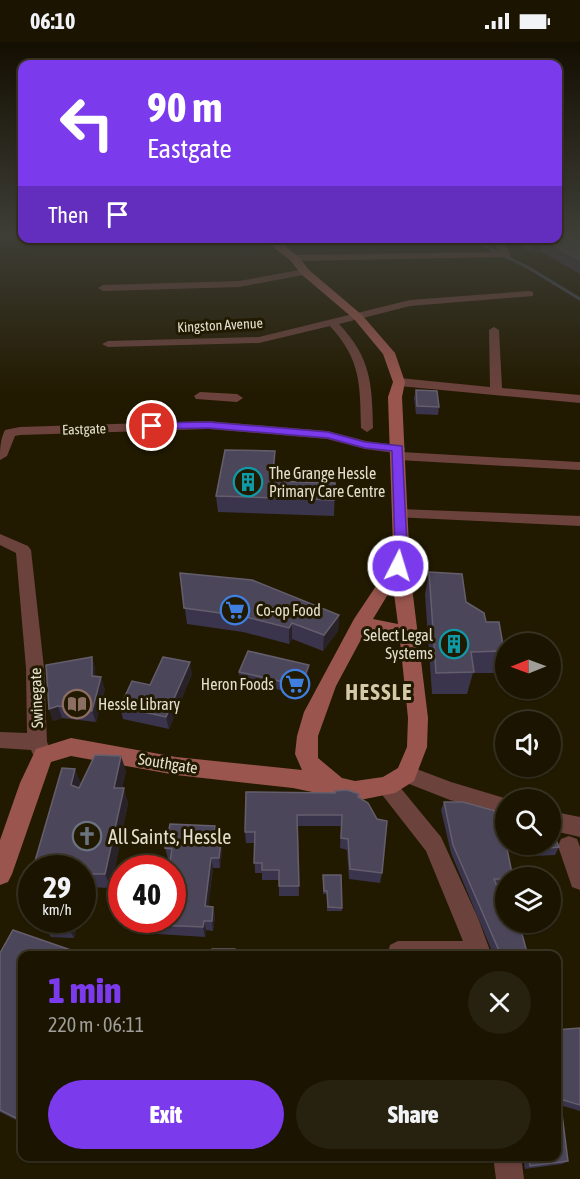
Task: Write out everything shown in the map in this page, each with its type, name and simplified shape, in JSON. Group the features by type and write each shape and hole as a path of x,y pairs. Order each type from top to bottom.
{"street":[{"path":"103,288 135,287"},
{"path":"323,287 358,317 389,353 399,382 395,397 401,546 398,566 404,595 418,718 417,747 406,774 450,791 495,804"},
{"name":"Kingston Avenue","path":"108,344 259,340 410,303 529,294"},
{"path":"332,322 349,339 361,357 367,377 367,428"},
{"path":"494,330 496,390"},
{"path":"399,382 580,399"},
{"path":"200,396 212,411 237,398"},
{"name":"Eastgate","path":"0,456 10,433 212,411 328,435 398,453 578,466"},
{"path":"399,514 580,521"},
{"name":"Swinegate","path":"0,539 23,550 35,668 40,748 31,783 0,874"},
{"path":"293,778 306,755 310,723 360,624 398,566"},
{"path":"360,624 394,630 409,637"},
{"path":"0,740 40,748"},
{"name":"Southgate","path":"40,748 71,747 176,765 293,778 355,791 387,786 406,774"},
{"path":"306,755 316,773 342,789"},
{"path":"387,786 434,844 479,951"},
{"path":"561,823 580,827"},
{"path":"569,846 580,879"},
{"path":"398,949 431,951"},
{"path":"508,1161 510,1179"}],"building":[{"path":"416,390 437,391 439,407 417,406"},
{"path":"225,450 275,451 272,481 335,483 334,500 216,496"},
{"name":"Select Legal Systems","path":"429,572 462,574 466,602 484,613 486,622 499,622 501,633 495,633 495,651 471,652 474,672 436,673"},
{"path":"180,573 252,580 339,615 324,635 292,623 289,628 242,616 184,608"},
{"path":"248,651 309,665 301,686 239,672"},
{"name":"Hessle Library","path":"92,657 92,676 101,677 92,711 58,706 49,709 46,665"},
{"path":"163,657 190,662 166,717 120,707 132,681 150,685"},
{"name":"All Saints, Hessle","path":"95,755 121,756 114,788 124,788 105,874 96,874 96,855 37,855 62,768 75,769 71,785 79,788"},
{"path":"347,790 359,794 358,797 368,803 377,819 387,821 382,873 350,869 348,839 341,838 342,815 297,815 299,886 279,886 279,870 262,870 262,863 254,863 255,832 245,832 246,792 335,793 335,791"},
{"path":"444,802 463,802 495,811 495,855 508,855 511,867 495,867 495,933 521,933 527,951 499,951 453,845"},
{"path":"170,824 215,826 213,841 221,841 219,858 211,858 205,906 213,907 212,921 204,921 203,927 186,926 186,855 171,855 172,849 165,848"},
{"path":"323,875 341,875 342,908 328,907"},
{"path":"13,930 74,951 18,951 18,1119 0,1110 0,953"},
{"path":"212,949 235,949 237,951 212,951"},
{"path":"580,1028 580,1105 561,1099 561,1030"},
{"path":"561,1107 568,1161 530,1166 529,1161 561,1161"}],"waterway":[{"path":"560,287 580,299"}],"place":[{"name":"The Grange Hessle Primary Care Centre","path":"248,482"},
{"name":"Co-op Food","path":"235,610"},
{"name":"Select Legal Systems","path":"454,644"},
{"name":"Heron Foods","path":"295,684"},
{"name":"Hessle Library","path":"77,704"},
{"name":"All Saints, Hessle","path":"87,836"}],"district":[{"name":"HESSLE","path":"379,692"}],"route":[{"path":"152,426 208,425 328,435 365,445 398,449 401,546 398,566"}]}
